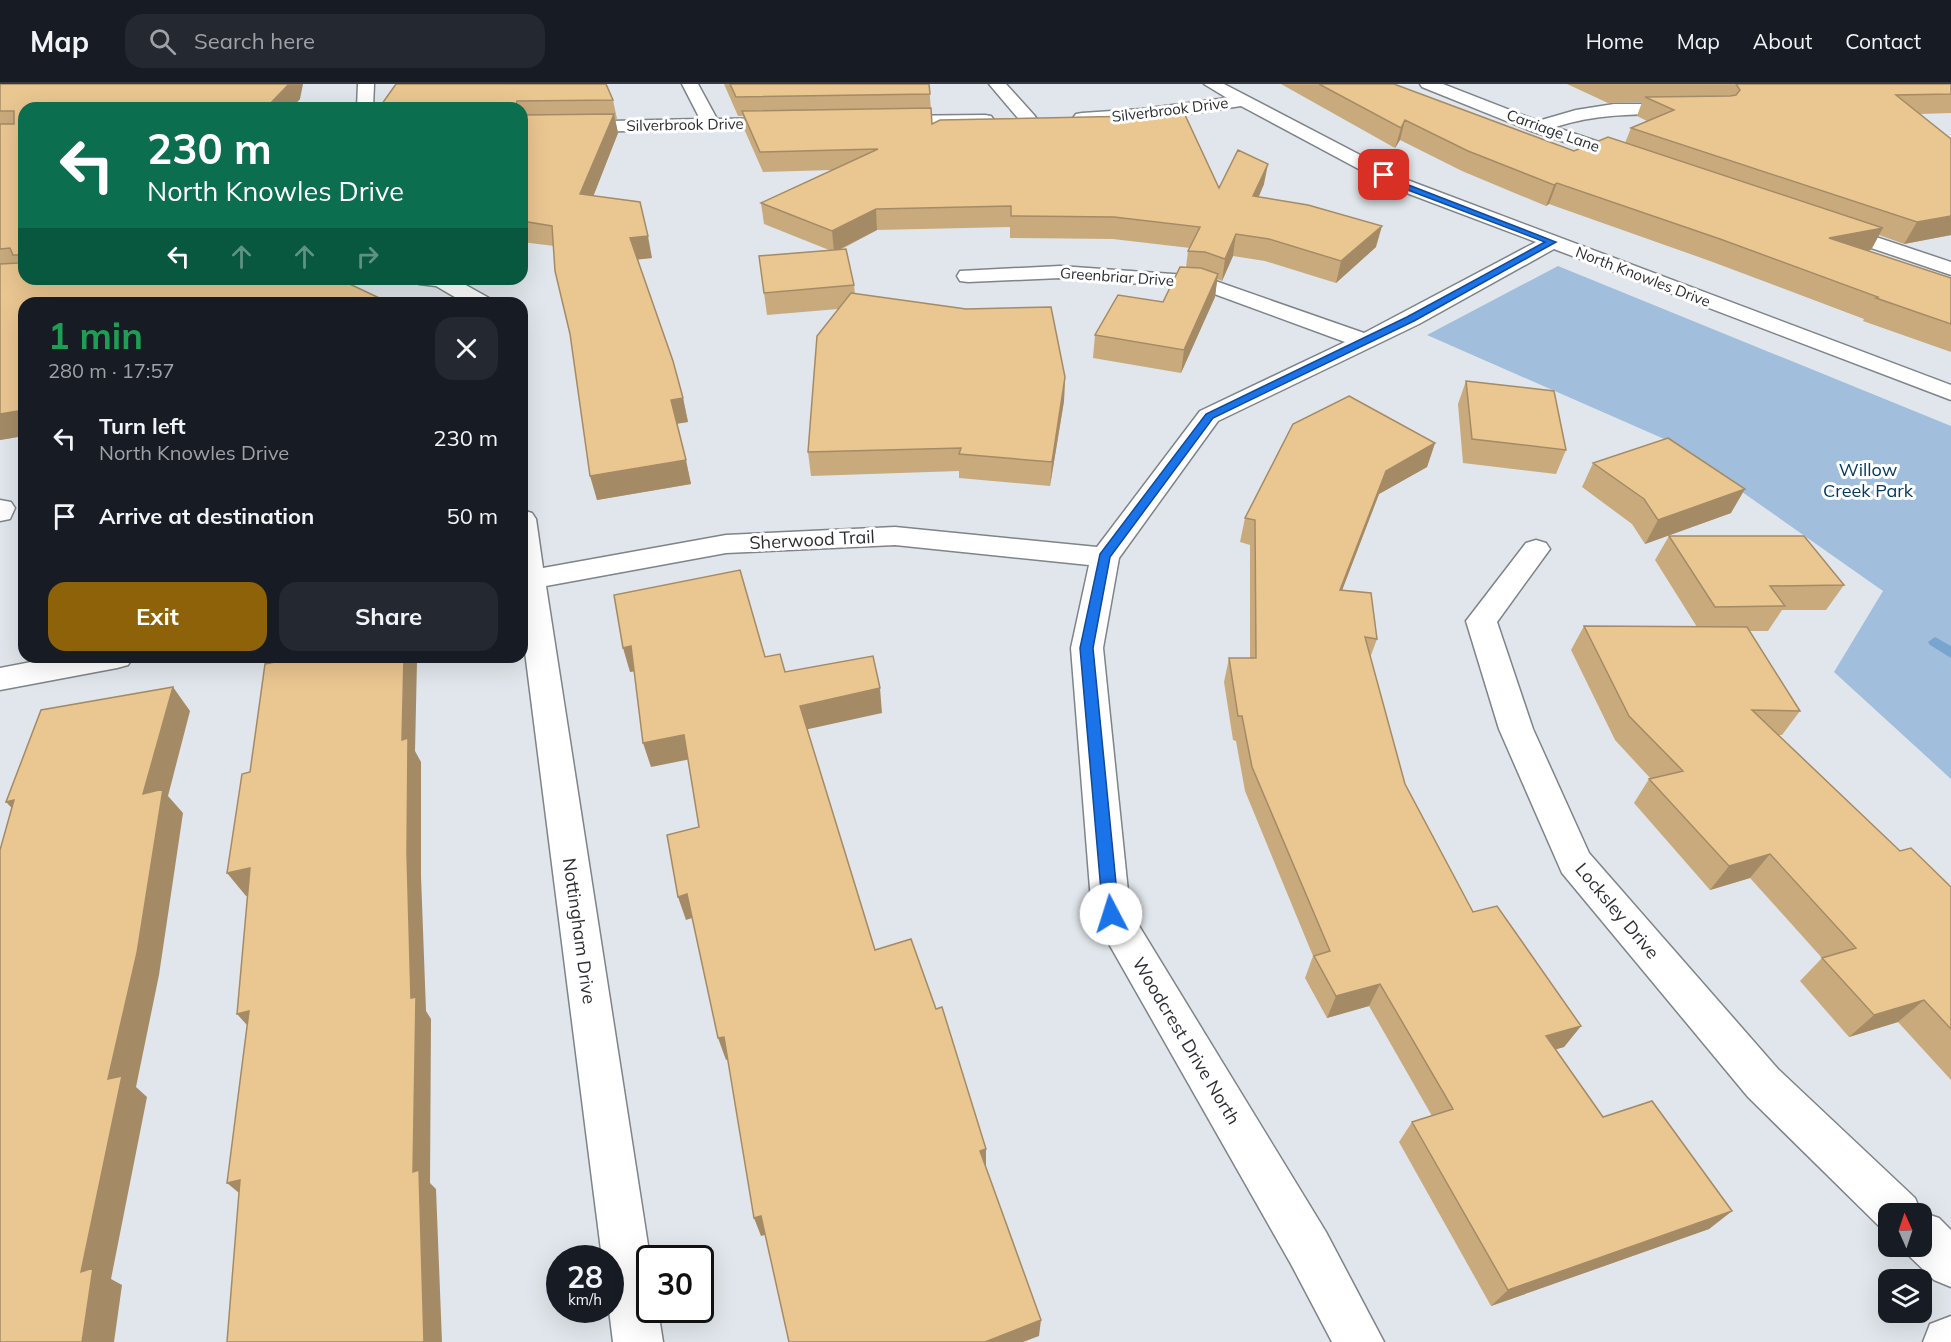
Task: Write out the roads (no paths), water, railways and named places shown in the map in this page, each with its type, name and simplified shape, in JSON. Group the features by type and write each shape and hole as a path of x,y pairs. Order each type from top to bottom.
{"street":[{"path":"365,102 366,84"},
{"path":"690,84 711,125"},
{"path":"875,122 1034,119 997,84"},
{"name":"North Knowles Drive","path":"1212,84 1403,185 1951,393"},
{"name":"Carriage Lane","path":"1428,84 1537,127 1649,165"},
{"name":"Silverbrook Drive","path":"1063,118 1121,117 1190,110 1242,101"},
{"path":"1537,127 1576,115 1614,109 1697,108"},
{"name":"Silverbrook Drive","path":"528,128 805,123"},
{"path":"1817,223 1951,269"},
{"name":"Woodcrest Drive North","path":"1359,1342 1309,1249 1111,914 1087,648 1105,557 1209,416 1365,341 1552,242"},
{"name":"Greenbriar Drive","path":"968,276 1060,272 1201,282 1365,341"},
{"path":"450,285 471,297"},
{"name":"Sherwood Trail","path":"528,580 726,544 895,536 1105,557"},
{"name":"Locksley Drive","path":"1536,549 1480,621 1516,729 1575,862 1763,1083 1888,1203"},
{"name":"Nottingham Drive","path":"528,594 638,1342"},
{"path":"0,679 85,663"},
{"path":"1932,1245 1951,1263"}],"waterway":[{"path":"1935,642 1951,653"}],"park label":[{"name":"Willow Creek Park","path":"1868,480"}]}
